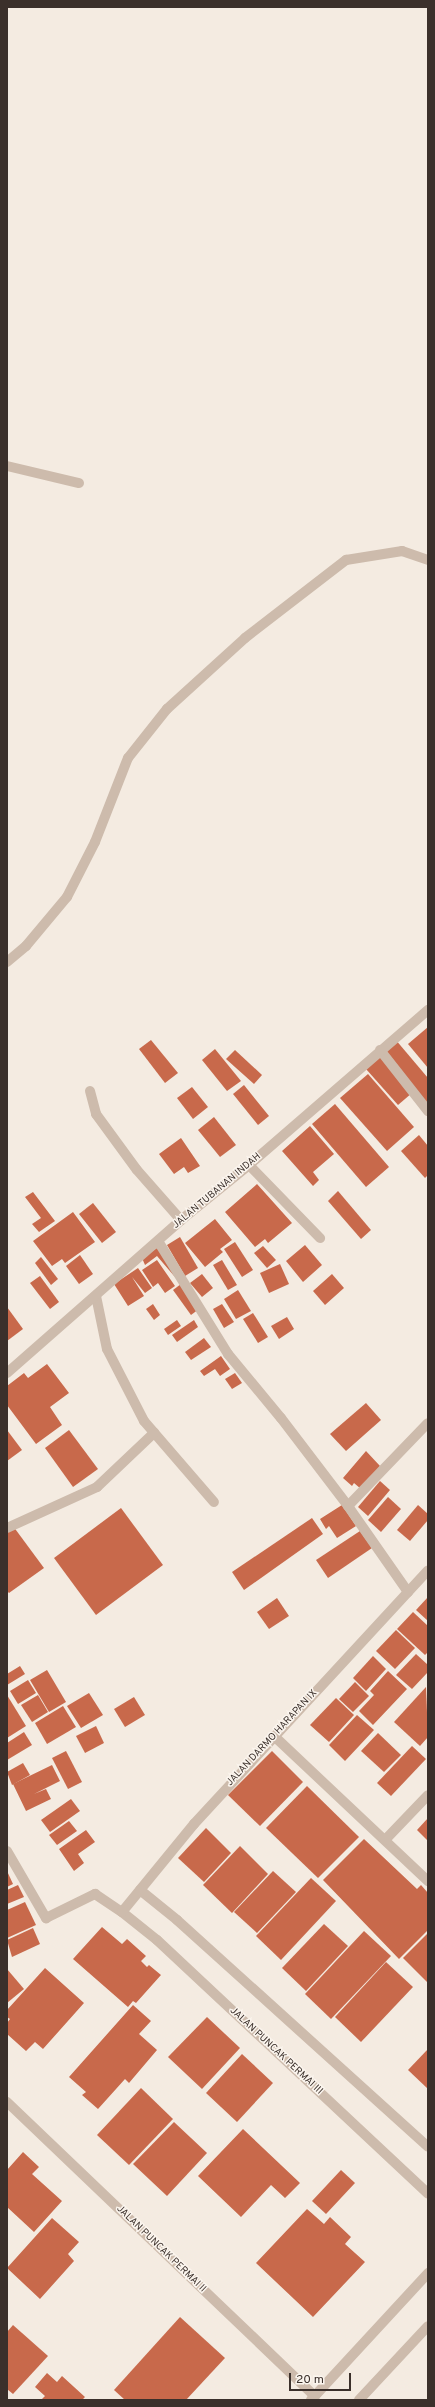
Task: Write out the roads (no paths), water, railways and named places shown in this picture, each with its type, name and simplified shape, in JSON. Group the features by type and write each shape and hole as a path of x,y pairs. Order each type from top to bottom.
{"street":[{"path":"7,466 79,484"},
{"path":"7,962 26,946 67,897 95,842 128,758 167,709 245,638 346,560 402,551 428,560"},
{"name":"JALAN TUBANAN INDAH","path":"7,1373 181,1220 249,1165 428,1010"},
{"path":"380,1050 428,1111"},
{"path":"90,1091 96,1114 137,1170 181,1220"},
{"path":"249,1165 320,1238"},
{"path":"158,1241 228,1354 282,1418 348,1506 408,1592"},
{"path":"96,1296 107,1349 144,1420 214,1502"},
{"path":"348,1506 428,1423"},
{"path":"7,1528 97,1487 154,1433"},
{"name":"JALAN DARMO HARAPAN IX","path":"122,1912 194,1824 428,1570"},
{"path":"274,1736 428,1881"},
{"path":"385,1840 428,1794"},
{"path":"7,1851 46,1918 95,1894 122,1912"},
{"path":"140,1890 177,1920 428,2147"},
{"name":"JALAN PUNCAK PERMAI III","path":"122,1912 157,1940 428,2194"},
{"name":"JALAN PUNCAK PERMAI II","path":"7,2102 313,2398"},
{"path":"313,2398 428,2274"},
{"path":"359,2400 428,2326"}]}
